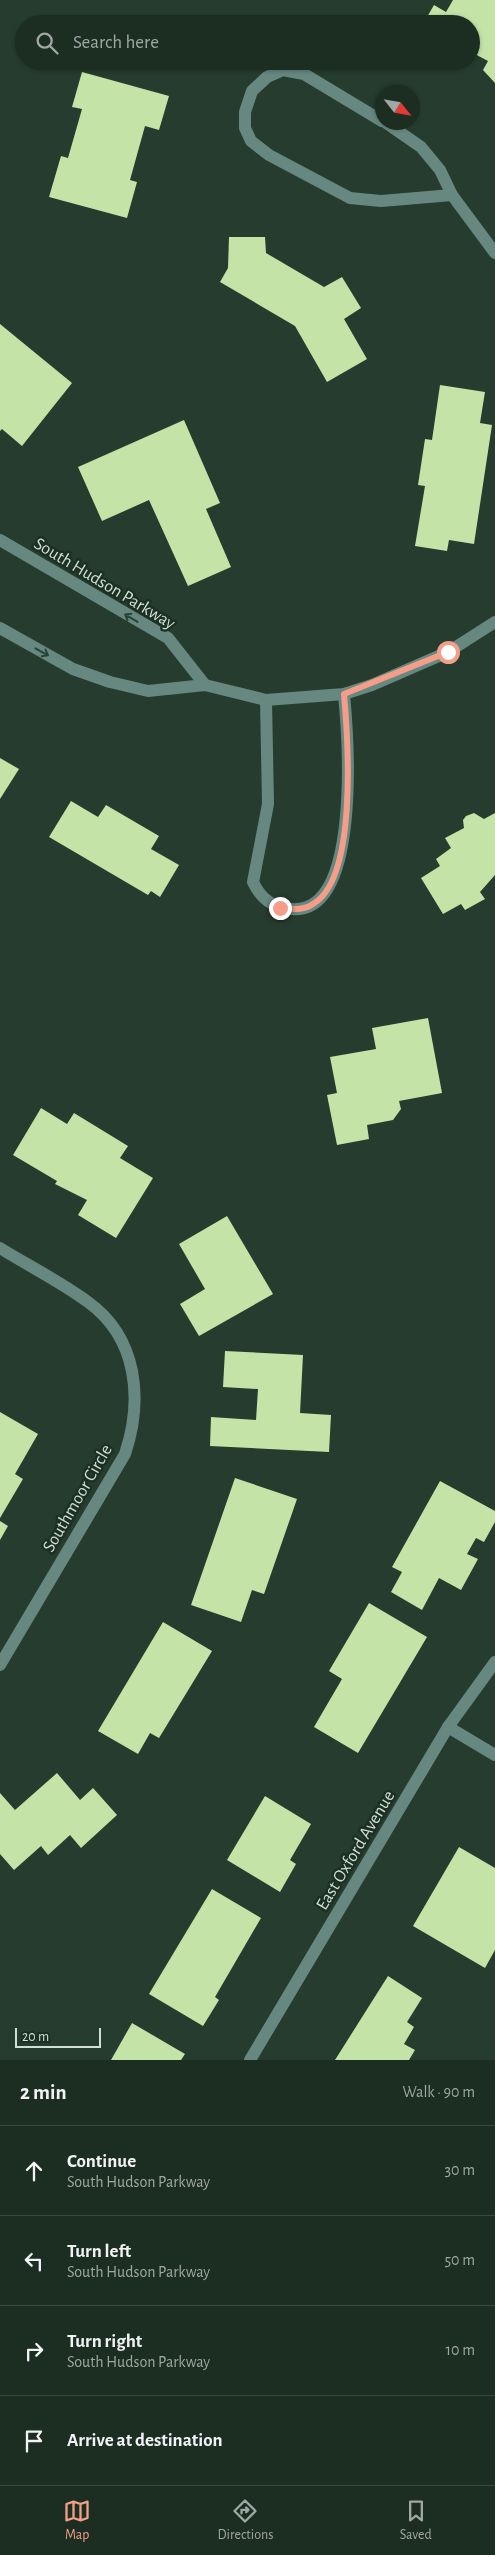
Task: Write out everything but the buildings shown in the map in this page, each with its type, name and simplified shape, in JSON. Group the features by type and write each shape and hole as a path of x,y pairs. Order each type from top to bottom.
{"street":[{"path":"375,117 304,74 283,70 267,76 252,91 245,112 245,128 251,141 269,155 350,198 381,201 452,195"},
{"path":"396,130 421,146 440,170 452,195 495,253"},
{"name":"South Hudson Parkway","path":"0,540 168,638 205,685"},
{"path":"0,628 73,669 110,682 148,691 205,685 266,700 344,694 448,652 495,622"},
{"path":"266,700 268,804 253,882 258,894 267,902 280,908 297,910 314,904 326,891 334,875 344,834 349,778 344,694"},
{"name":"Southmoor Circle","path":"0,1248 89,1302 104,1316 122,1343 135,1383 136,1407 132,1431 125,1454 0,1665"},
{"name":"East Oxford Avenue","path":"250,2060 448,1728 495,1662"},
{"path":"448,1728 495,1755"}],"route":[{"path":"280,908 297,910 314,904 326,891 334,875 344,834 349,778 344,694 372,685 448,652"}]}
